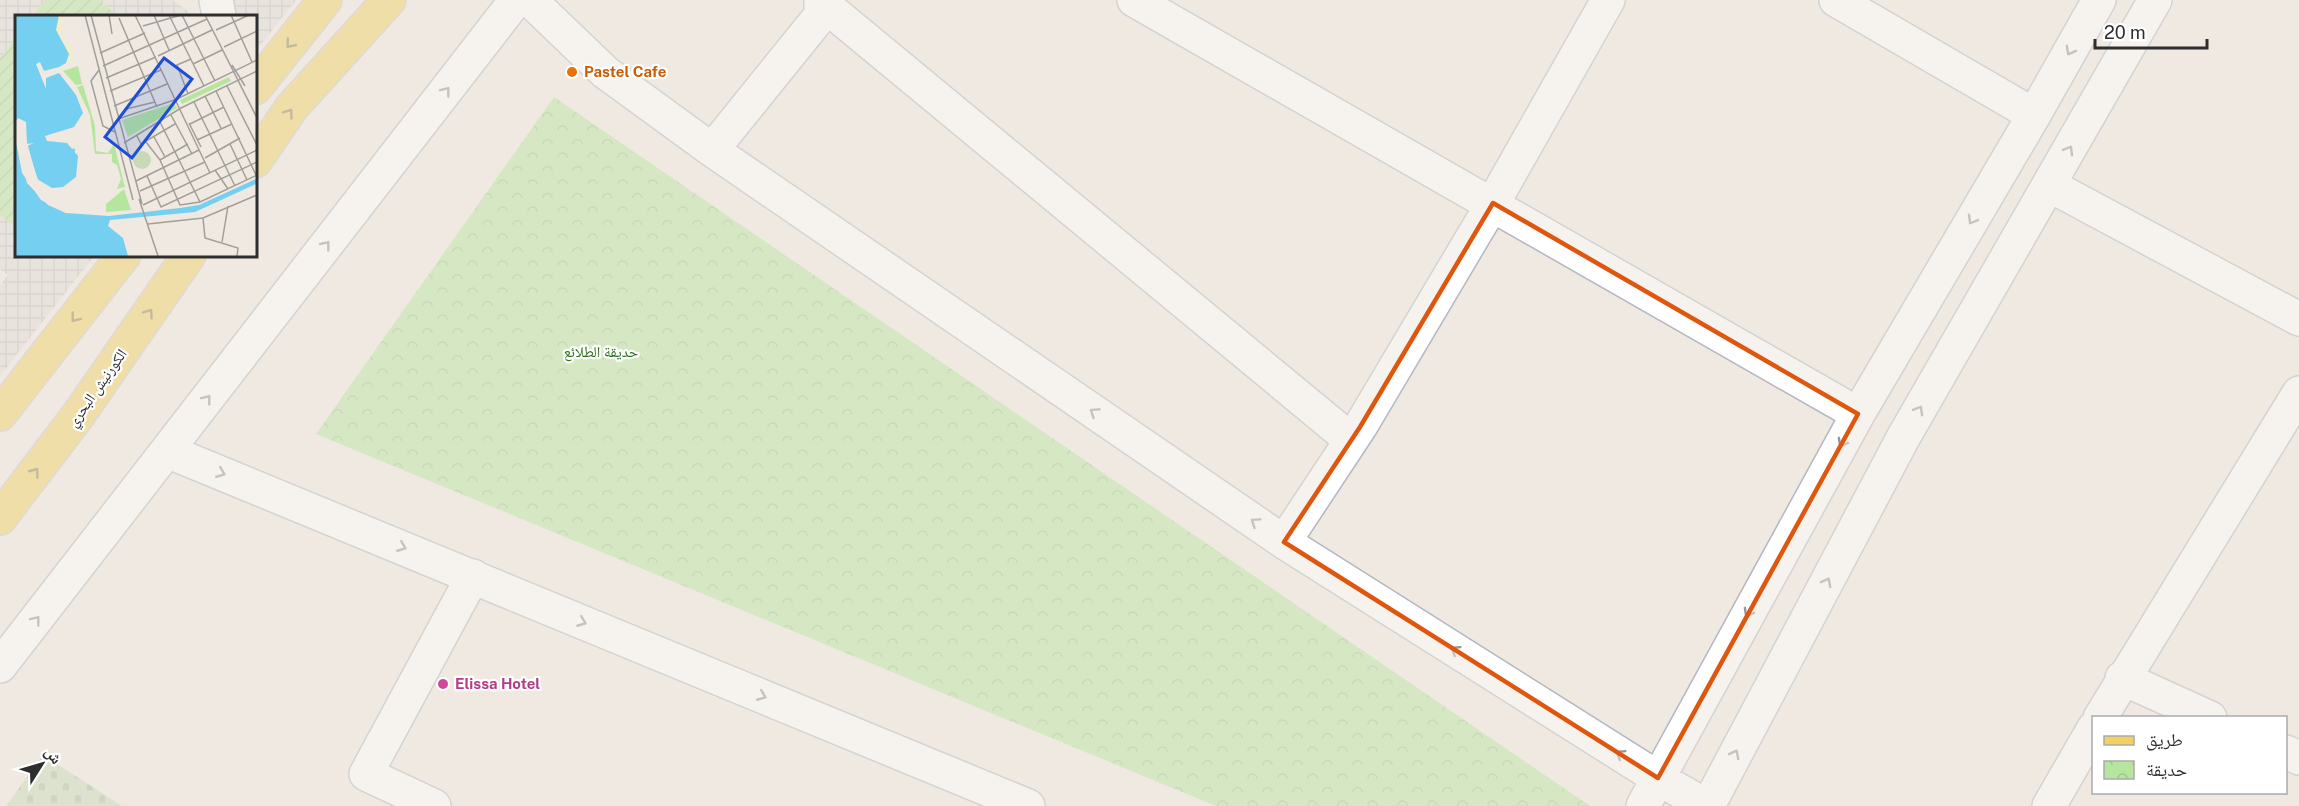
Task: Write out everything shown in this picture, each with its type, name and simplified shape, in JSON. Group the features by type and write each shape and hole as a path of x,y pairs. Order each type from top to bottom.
{"main road":[{"path":"256,87 325,0"},
{"path":"256,159 292,106 389,0"},
{"path":"0,414 123,256"},
{"name":"الكورنيش البحري","path":"0,518 79,414 188,256"}],"street":[{"path":"216,0 219,15"},
{"path":"0,666 516,0"},
{"path":"530,0 605,72 712,150 1284,542 1650,792 1707,806 1903,438 2154,0"},
{"path":"1134,0 1493,203 1858,414"},
{"path":"1284,542 1352,440 1493,203 1608,0"},
{"path":"1836,0 2034,115"},
{"path":"1650,792 1858,414 2099,0"},
{"path":"712,150 821,15 821,1"},
{"path":"821,1 1352,440"},
{"path":"2049,185 2299,319"},
{"path":"2101,716 2299,393"},
{"path":"167,451 1028,806"},
{"path":"434,806 366,774 473,576"},
{"path":"2122,678 2208,716"},
{"path":"2049,806 2092,732"}],"highlighted area":[{"path":"1493,203 1858,414 1658,778 1284,542 1360,427"}],"green space":[{"path":"45,0 99,0 118,15 33,15"},
{"path":"15,38 15,227 0,215 0,58"},
{"name":"حديقة الطلائع","path":"554,97 1590,806 1216,806 316,434"},
{"path":"43,755 122,806 6,806"}],"shaded area":[{"path":"0,0 45,0 33,15 15,15 15,38 0,58"},
{"path":"99,0 173,0 193,15 118,15"},
{"path":"218,0 296,0 256,51 256,15 219,15"},
{"path":"0,215 15,227 15,256 94,256 0,376 0,285 8,275 0,269"}],"place":[{"name":"Pastel Cafe","path":"572,72"},
{"name":"Elissa Hotel","path":"443,684"}]}
